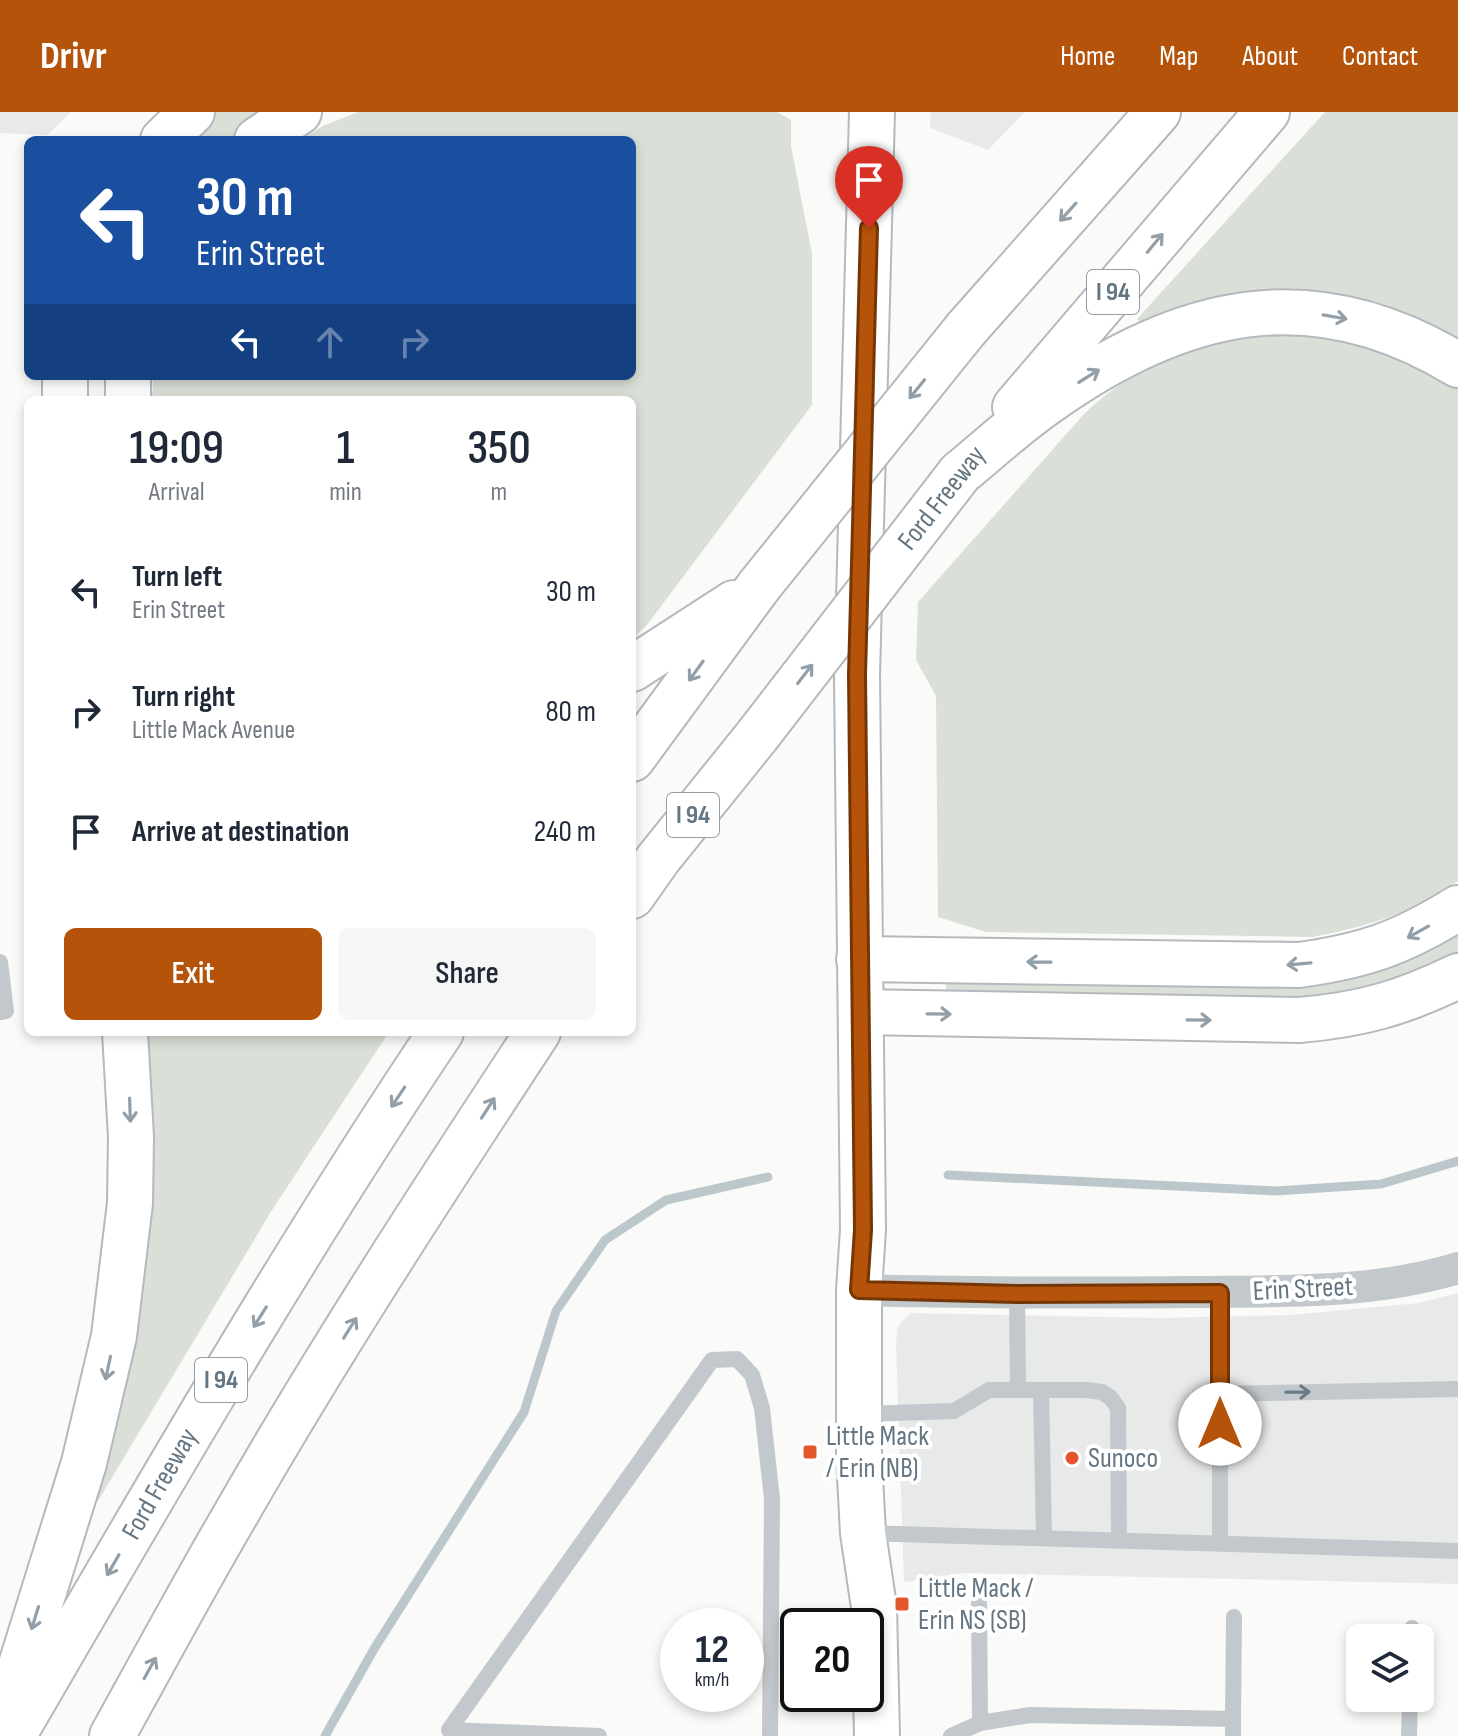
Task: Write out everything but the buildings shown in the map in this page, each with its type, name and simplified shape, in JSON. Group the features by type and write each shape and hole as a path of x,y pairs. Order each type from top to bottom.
{"main road":[{"path":"167,136 192,112"},
{"path":"263,136 299,112"},
{"path":"872,112 857,675 863,1230 859,1290 859,1414 863,1533 874,1607 877,1736"},
{"path":"636,754 759,586 966,329 1158,112"},
{"name":"Ford Freeway","path":"636,890 960,473 1267,112"},
{"path":"960,473 1044,404 1110,362 1152,340 1246,313 1291,311 1340,317 1386,329 1431,348 1458,365"},
{"path":"636,666 759,586"},
{"path":"859,959 1299,965 1376,951 1410,937 1458,908"},
{"path":"861,1012 1299,1020 1383,1008 1458,976"},
{"path":"0,1732 84,1463 114,1336 130,1203 131,1137 125,1036"},
{"name":"Ford Freeway","path":"13,1736 209,1399 370,1138 438,1036"},
{"path":"112,1736 233,1518 293,1418 461,1148 535,1036"}],"street":[{"name":"Erin Street","path":"859,1290 1017,1294 1315,1291 1427,1278 1458,1268"}],"lane":[{"path":"0,962 6,1011 0,1012"},
{"path":"1220,1293 1220,1544"},
{"path":"1017,1294 1018,1390"},
{"path":"446,1733 712,1360 737,1359 752,1375 762,1408 772,1499 770,1736"},
{"path":"1220,1394 1458,1389"},
{"path":"859,1414 954,1411 989,1390 1102,1392 1118,1408 1119,1541"},
{"path":"1041,1390 1044,1538"},
{"path":"863,1533 1458,1551"},
{"path":"979,1597 980,1723"},
{"path":"951,1736 980,1723 1030,1715 1233,1728 1234,1617"},
{"path":"1409,1736 1410,1712"},
{"path":"446,1733 599,1736"}],"shaded area":[{"path":"0,112 71,112 47,135 0,133"},
{"path":"217,112 267,112 236,136 190,136"},
{"path":"358,112 777,112 791,120 791,146 812,254 812,405 647,625 636,635 636,396 152,396 153,380 636,380 636,136 307,136"},
{"path":"931,112 1025,112 988,150 930,128"},
{"path":"1325,112 1458,112 1458,343 1144,325 1137,319"},
{"path":"1285,334 1355,344 1395,356 1458,389 1458,881 1425,902 1389,917 1313,937 986,932 938,917 936,696 916,660 918,602 1085,413 1108,393 1154,364 1201,347"},
{"path":"1458,927 1458,961 1330,1004 946,999 946,978 1267,985"},
{"path":"142,1036 386,1036 272,1210 98,1501 90,1497"},
{"path":"1458,1293 1458,1584 964,1573 904,1582 896,1342 898,1326 910,1313 1159,1318 1291,1315 1419,1303"}],"waterway":[{"path":"948,1175 1276,1191 1381,1184 1458,1161"},
{"path":"325,1736 374,1649 524,1412 556,1311 605,1240 666,1200 768,1177"}],"place":[{"name":"Little Mack / Erin (NB)","path":"810,1452"},
{"name":"Sunoco","path":"1072,1458"},
{"name":"Little Mack / Erin NS (SB)","path":"902,1604"}],"route":[{"path":"869,228 857,675 863,1230 859,1290 1017,1294 1220,1293 1220,1424"}]}
